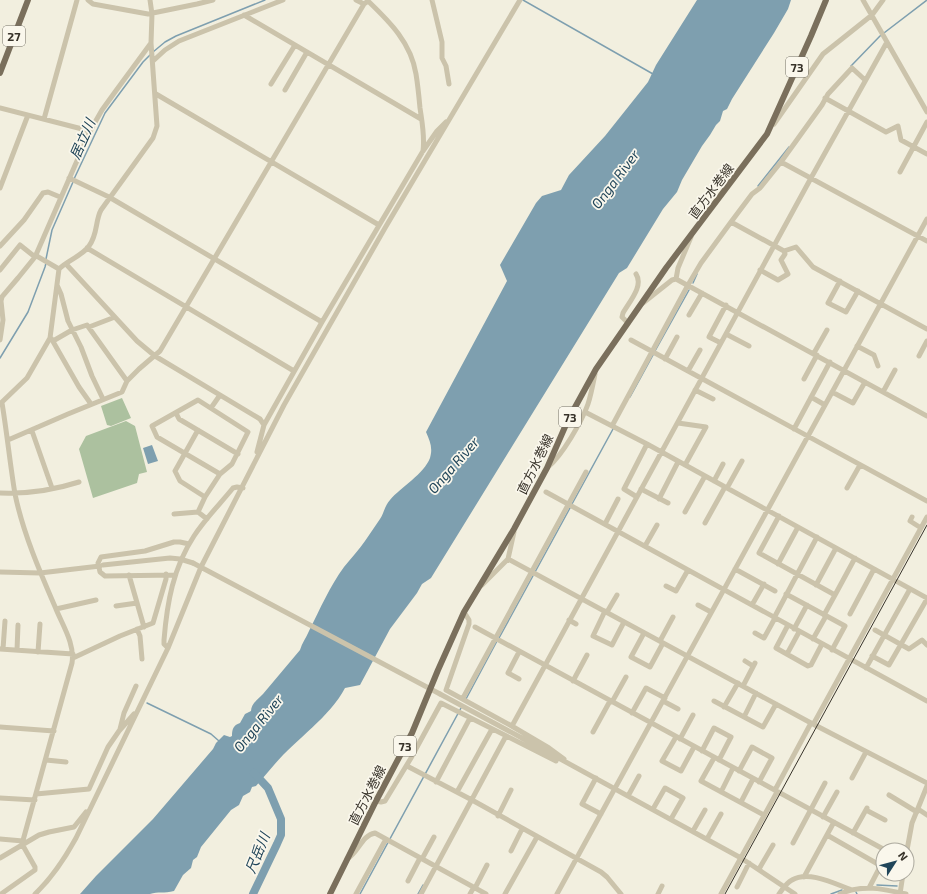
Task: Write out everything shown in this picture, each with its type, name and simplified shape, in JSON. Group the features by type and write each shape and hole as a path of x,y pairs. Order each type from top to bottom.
{"main road":[{"name":"27","path":"0,73 28,0"},
{"name":"直方水巻線","path":"330,894 376,801 412,733 428,687 464,612 514,529 547,468 568,420 596,369 642,303 767,134 826,0"}],"street":[{"path":"44,119 77,0"},
{"path":"88,0 93,4 148,14 213,0"},
{"path":"1,894 35,870 35,867 22,842 54,731 73,656 56,608 40,573 22,521 1,404 27,378 52,339 59,269 87,248 97,229 99,214 109,197 154,138 157,126 152,45 152,14 150,0"},
{"path":"153,59 179,41 274,2 283,0"},
{"path":"356,0 368,2 392,24 408,48 416,74 424,141 423,151"},
{"path":"432,0 442,42 442,58 446,66 449,84"},
{"path":"35,894 65,858 91,807 168,648 201,567 243,488 253,464 284,405 520,0"},
{"path":"863,0 927,112"},
{"path":"767,134 823,54 872,15 883,0"},
{"path":"8,440 122,392 127,381 139,368 160,351 328,64 368,2"},
{"path":"244,15 421,119"},
{"path":"510,725 570,620 580,598 641,489 660,451 678,423 720,342 726,334 737,311 847,110 887,42"},
{"path":"0,340 2,330 1,298 35,256 60,197 72,179 90,131 110,98 152,45"},
{"path":"271,84 294,45"},
{"path":"285,90 307,52"},
{"path":"613,427 701,263 752,194 760,188 781,162 822,105 825,98 852,68 865,80"},
{"path":"156,94 379,225"},
{"path":"825,98 886,132 898,126 901,140 927,154"},
{"path":"0,108 90,131"},
{"path":"0,188 28,115"},
{"path":"253,464 264,425 294,371 423,151 437,131 451,117"},
{"path":"900,172 927,122"},
{"path":"781,162 927,241"},
{"path":"72,179 109,197 322,322"},
{"path":"0,246 24,220 43,193 48,192 60,197"},
{"path":"557,894 927,219"},
{"path":"732,223 784,251 796,247 813,267 927,329"},
{"path":"676,279 678,268 692,235"},
{"path":"0,270 20,245 35,256 59,269"},
{"path":"87,248 294,371"},
{"path":"760,270 778,280 788,274 782,260 785,254 784,251"},
{"path":"66,264 137,341 155,356 260,419 264,425"},
{"path":"628,323 623,320 622,317 637,289 638,278 636,274"},
{"path":"642,303 672,280 676,279 816,354 927,416"},
{"path":"840,281 828,303 846,312 858,291"},
{"path":"57,285 68,321 81,347 103,399"},
{"path":"689,315 702,293"},
{"path":"720,342 709,337 726,305"},
{"path":"89,327 115,317"},
{"path":"52,339 87,325 127,381"},
{"path":"804,379 827,330"},
{"path":"726,334 749,346"},
{"path":"665,359 677,337"},
{"path":"52,339 79,387 91,404"},
{"path":"631,340 927,502"},
{"path":"918,356 927,342"},
{"path":"857,346 874,355 878,366"},
{"path":"688,371 700,350"},
{"path":"794,429 830,362"},
{"path":"547,468 554,462 585,412 589,403 596,369"},
{"path":"883,392 895,370"},
{"path":"832,392 853,403 865,382"},
{"path":"696,390 713,399"},
{"path":"211,408 220,395"},
{"path":"811,397 825,405"},
{"path":"198,512 205,497 220,474 232,464 248,432 198,400 152,426 157,437 220,474"},
{"path":"585,412 779,516 927,599 889,666 872,656"},
{"path":"176,413 179,419 238,454"},
{"path":"678,423 706,427 684,465"},
{"path":"198,430 174,471 180,481 205,497"},
{"path":"32,431 52,488"},
{"path":"636,496 624,489 647,444"},
{"path":"705,523 742,461"},
{"path":"658,498 678,462"},
{"path":"714,481 723,464"},
{"path":"847,488 860,465"},
{"path":"465,699 570,505 586,472"},
{"path":"685,512 704,476"},
{"path":"0,493 16,494 68,486 79,482"},
{"path":"168,648 164,644 164,640 171,591 175,575 189,544 207,519 233,488 243,488"},
{"path":"641,489 668,503"},
{"path":"546,492 927,701"},
{"path":"605,524 618,499"},
{"path":"174,514 198,512 207,519"},
{"path":"779,516 759,553 835,596"},
{"path":"912,517 910,521 921,528"},
{"path":"721,894 812,723 927,517"},
{"path":"645,546 657,525"},
{"path":"778,564 798,527"},
{"path":"479,588 508,559 514,529"},
{"path":"755,633 764,638 817,537"},
{"path":"175,575 105,576 100,572 101,566 98,563 101,557 145,552 174,542 189,544"},
{"path":"816,585 836,548"},
{"path":"0,572 40,573 170,558 193,563 428,687 653,809 741,858 795,894"},
{"path":"813,639 855,558"},
{"path":"508,559 927,785 926,793 912,823 908,842"},
{"path":"735,569 775,591"},
{"path":"850,614 874,569"},
{"path":"666,586 676,591 688,570"},
{"path":"5,621 2,649 73,656 137,629 153,624 166,579 166,574"},
{"path":"129,575 144,627"},
{"path":"752,606 764,584"},
{"path":"866,668 910,589"},
{"path":"786,594 845,626 832,650"},
{"path":"617,595 593,636 612,645 624,622"},
{"path":"56,608 96,600"},
{"path":"116,606 137,603"},
{"path":"698,605 711,612"},
{"path":"794,629 807,605"},
{"path":"464,612 469,624 446,690 465,699 549,748 572,766"},
{"path":"644,633 631,657 650,667 673,617"},
{"path":"570,620 576,624"},
{"path":"38,652 40,624"},
{"path":"17,650 18,625"},
{"path":"788,626 776,648 808,666 811,665 822,644"},
{"path":"475,628 875,845"},
{"path":"137,629 140,636 142,659"},
{"path":"875,630 909,649 922,640 926,642"},
{"path":"787,654 799,632"},
{"path":"519,652 508,673 519,679"},
{"path":"573,681 587,655"},
{"path":"724,707 754,664 744,661"},
{"path":"593,732 626,677"},
{"path":"120,730 124,713 136,686"},
{"path":"632,713 646,688 678,709"},
{"path":"744,717 756,693"},
{"path":"714,701 763,727 776,704"},
{"path":"376,801 385,801 407,766 441,703 558,762 572,766"},
{"path":"36,794 89,789 108,747 120,730 138,710"},
{"path":"693,715 662,761 681,771 694,747"},
{"path":"436,782 470,718"},
{"path":"0,727 54,731"},
{"path":"702,751 714,728 731,737 702,781 764,815"},
{"path":"457,792 492,729"},
{"path":"421,894 470,799 505,736"},
{"path":"739,771 752,747 772,758 759,782"},
{"path":"852,778 866,752"},
{"path":"46,760 66,762"},
{"path":"407,766 470,799 498,816 601,872 621,894"},
{"path":"721,792 733,768"},
{"path":"628,796 639,776"},
{"path":"596,778 582,804 601,814"},
{"path":"741,802 753,779"},
{"path":"793,843 824,783"},
{"path":"653,809 665,788 683,798 671,820"},
{"path":"498,816 512,790"},
{"path":"824,817 837,792"},
{"path":"889,795 927,815"},
{"path":"0,798 35,800"},
{"path":"0,858 22,842 44,833 74,827 91,807"},
{"path":"853,833 866,809 885,820"},
{"path":"693,831 705,810"},
{"path":"707,839 721,814"},
{"path":"804,877 834,822"},
{"path":"511,851 522,829"},
{"path":"347,859 354,854 368,834 375,832 486,894"},
{"path":"827,835 875,862"},
{"path":"408,881 434,837"},
{"path":"505,894 537,837"},
{"path":"0,839 22,842"},
{"path":"356,894 388,840"},
{"path":"759,869 773,845"},
{"path":"737,887 749,863"},
{"path":"470,894 487,865"},
{"path":"779,894 791,881 804,877 822,879 852,890"},
{"path":"869,888 875,878"},
{"path":"840,894 852,890 869,888 902,894 903,882"},
{"path":"658,894 662,886"}],"green space":[{"path":"122,398 131,418 111,426 107,425 101,406"},
{"path":"126,421 135,426 147,472 139,474 137,483 93,498 79,449 86,436"}],"water":[{"name":"Onga River","path":"697,0 791,0 788,9 774,33 727,109 723,111 720,121 702,146 682,180 677,192 663,209 627,268 619,273 431,578 422,584 390,629 360,685 345,688 331,709 282,756 256,786 252,787 250,792 243,796 239,805 231,810 201,847 197,857 193,860 191,868 183,875 174,891 150,894 80,894 153,819 213,749 216,743 224,735 230,737 232,736 234,726 240,723 245,714 251,711 255,702 300,650 334,582 369,536 381,517 388,502 418,475 427,464 431,454 431,448 426,432 507,281 500,265 536,203 542,196 561,190 569,175 605,136 648,82 656,65"},
{"path":"152,445 158,461 148,464 143,448"}],"waterway":[{"name":"居立川","path":"153,52 165,42 176,36 265,0"},
{"path":"523,0 653,74"},
{"path":"851,66 880,36 927,0"},
{"name":"居立川","path":"74,179 105,113 143,62 150,55"},
{"path":"758,186 789,147"},
{"name":"居立川","path":"46,259 52,230 73,182"},
{"name":"居立川","path":"0,358 28,312 46,263"},
{"path":"693,283 697,274"},
{"path":"655,351 689,290"},
{"path":"630,397 653,355"},
{"path":"572,504 613,429"},
{"path":"499,638 570,508"},
{"path":"466,699 497,641"},
{"path":"147,703 211,734 219,741"},
{"path":"360,894 461,708"},
{"name":"尺岳川","path":"253,894 281,835 281,819 268,788 254,773"},
{"path":"418,894 423,885"},
{"path":"877,885 897,886"},
{"path":"831,894 842,890"}],"tram line":[{"path":"725,894 927,525"}]}
